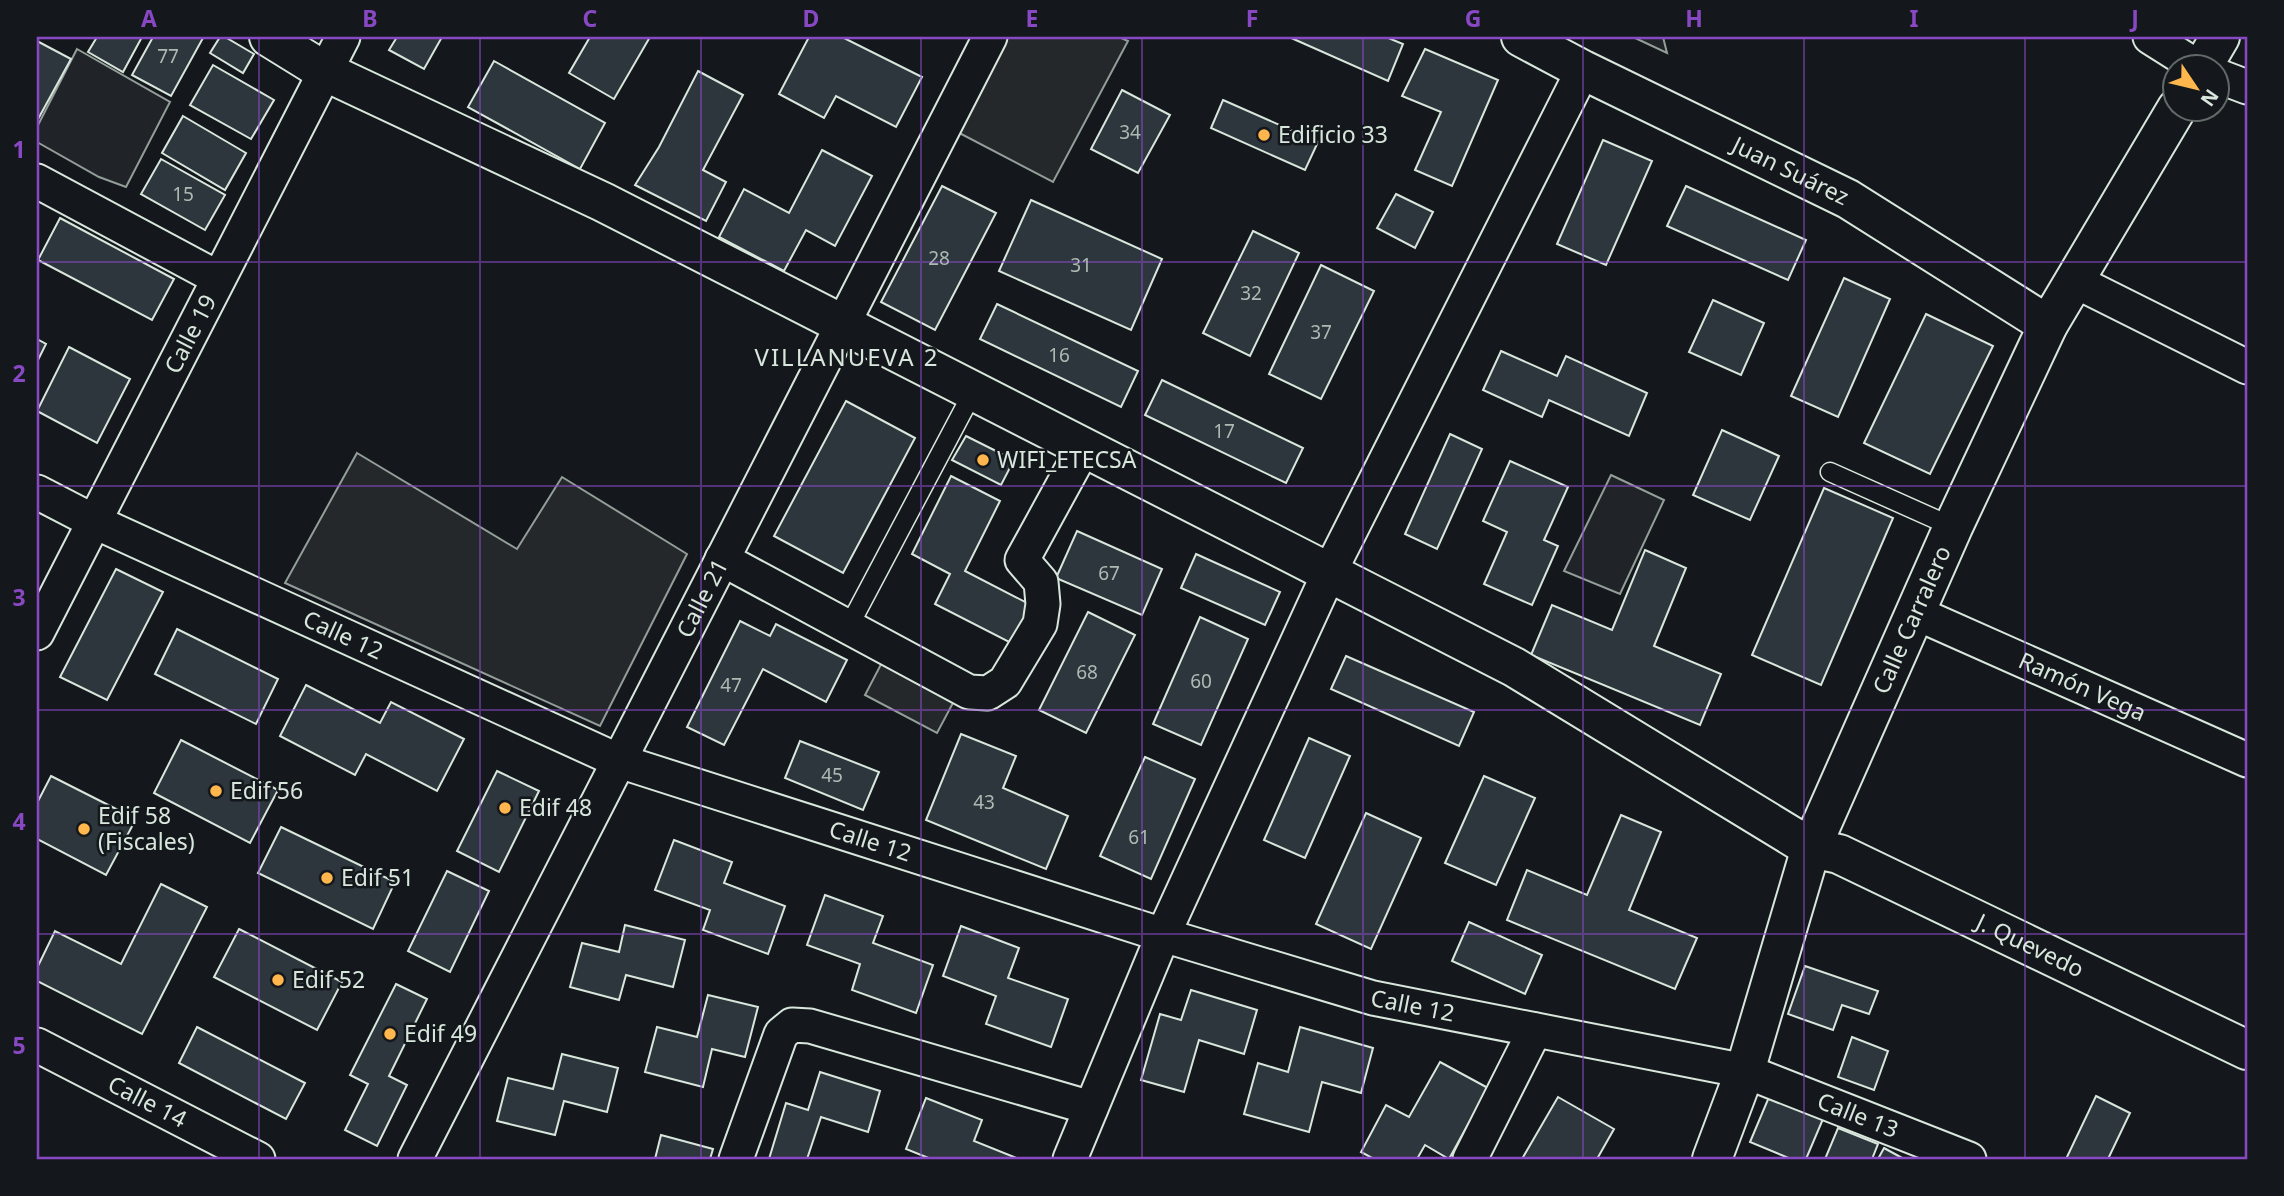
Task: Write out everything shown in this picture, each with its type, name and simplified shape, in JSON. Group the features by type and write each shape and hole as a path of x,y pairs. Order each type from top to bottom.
{"street":[{"name":"J. Quevedo","path":"269,37 324,71 603,202 1514,667 1811,848 1839,854 2247,1050"},
{"name":"Calle 19","path":"37,633 342,37"},
{"name":"Calle 21","path":"415,1159 990,37"},
{"name":"Juan Suárez","path":"1521,37 1848,199 2048,326"},
{"path":"2150,37 2174,52"},
{"path":"1070,1159 1163,935 1329,573 1583,70"},
{"name":"Calle Carralero","path":"1712,1159 1745,1071 1811,848 1953,527 2048,326 2169,122"},
{"path":"37,181 218,278"},
{"path":"2073,280 2247,367"},
{"path":"722,559 969,692 988,693 1005,682 1040,624 1043,604 1041,582 1022,560 1084,447"},
{"name":"Calle 12","path":"37,492 93,522 619,761 1163,935 1373,998 1745,1071"},
{"name":"Ramón Vega","path":"1916,613 2247,760"},
{"path":"736,1159 781,1034 792,1025 810,1026 1091,1108"},
{"path":"1470,1159 1535,1030"},
{"name":"Calle 14","path":"37,1045 258,1159"},
{"name":"Calle 13","path":"1745,1071 1969,1159"}],"lane":[{"path":"848,628 973,392"},
{"path":"1830,472 1953,527"}],"shaded area":[{"path":"990,37 1119,37 1128,41 1053,182 944,125"},
{"path":"1633,37 1663,37 1667,53"},
{"path":"77,49 170,102 126,187 99,177 37,142 37,127"},
{"path":"357,453 517,549 562,477 687,554 600,726 285,583"},
{"path":"1611,475 1664,500 1620,594 1564,571"},
{"path":"889,649 961,688 937,733 865,695"}],"building":[{"path":"97,37 142,37 123,72 88,52"},
{"path":"153,37 203,38 171,96 132,75"},
{"path":"220,37 225,37 254,54 243,73 210,53"},
{"path":"397,37 442,37 424,69 389,50"},
{"path":"590,37 650,37 614,99 569,73"},
{"path":"809,37 842,37 922,77 896,127 836,96 824,118 779,94"},
{"path":"1289,37 1386,37 1403,44 1388,81"},
{"path":"37,41 71,59 37,121"},
{"path":"1425,49 1498,80 1452,186 1415,170 1441,112 1402,96"},
{"path":"494,61 605,123 580,169 468,107"},
{"path":"213,65 274,100 251,139 190,105"},
{"path":"698,71 743,95 703,170 726,182 706,221 635,185 659,147"},
{"path":"1122,90 1170,115 1138,173 1091,149"},
{"name":"Edificio 33","path":"1223,100 1318,142 1305,170 1211,128"},
{"path":"183,116 246,153 225,190 162,153"},
{"path":"1603,140 1652,161 1606,265 1557,244"},
{"path":"822,150 872,176 835,246 806,230 784,271 719,237 744,189 789,213"},
{"path":"161,159 225,195 205,230 141,194"},
{"path":"942,186 996,213 935,330 881,302"},
{"path":"1686,186 1806,240 1788,280 1667,226"},
{"path":"1396,194 1433,212 1415,248 1377,228"},
{"path":"1031,200 1162,259 1131,330 999,271"},
{"path":"60,218 174,279 152,320 38,260"},
{"path":"1253,231 1299,253 1250,356 1203,333"},
{"path":"1321,265 1374,291 1321,399 1269,374"},
{"path":"1844,278 1890,299 1838,417 1791,396"},
{"path":"1713,300 1764,323 1741,375 1689,352"},
{"path":"997,304 1138,371 1121,407 980,339"},
{"path":"1926,314 1993,346 1930,474 1864,443"},
{"path":"37,339 46,344 37,362"},
{"path":"69,347 130,379 97,443 37,411"},
{"path":"1501,351 1557,376 1566,356 1647,393 1629,436 1549,400 1542,417 1483,390"},
{"path":"1162,380 1303,448 1286,483 1145,415"},
{"path":"846,401 915,438 843,573 774,536"},
{"path":"1722,430 1779,456 1750,520 1693,495"},
{"path":"1450,434 1482,449 1437,549 1405,534"},
{"name":"WIFI_ETECSA","path":"966,436 1014,460 1001,485 952,460"},
{"path":"1510,461 1568,487 1544,540 1558,546 1532,605 1484,584 1507,532 1483,521"},
{"path":"951,476 1000,501 965,571 1033,606 1013,644 935,604 950,574 912,554"},
{"path":"1824,488 1893,518 1821,685 1752,655"},
{"path":"1077,531 1162,569 1142,615 1056,578"},
{"path":"1645,550 1686,568 1654,646 1721,674 1700,725 1531,655 1552,605 1612,630"},
{"path":"1196,554 1280,592 1265,625 1181,588"},
{"path":"116,569 163,592 107,700 60,677"},
{"path":"1088,612 1135,635 1086,733 1039,710"},
{"path":"1200,617 1248,639 1201,745 1153,724"},
{"path":"740,621 770,636 776,624 847,660 826,702 763,669 724,745 687,727"},
{"path":"177,629 278,679 256,724 155,674"},
{"path":"1346,656 1474,712 1459,746 1331,689"},
{"path":"306,685 380,723 391,702 464,739 437,791 366,754 355,775 280,736"},
{"path":"961,734 1016,756 1003,788 1068,816 1046,869 926,820"},
{"path":"1309,738 1350,756 1305,858 1264,840"},
{"name":"Edif 56","path":"181,740 278,790 250,843 154,793"},
{"path":"800,741 879,772 863,810 785,778"},
{"path":"1145,757 1195,779 1151,879 1100,856"},
{"name":"Edif 48","path":"497,771 539,791 499,872 457,851"},
{"name":"Edif 58 (Fiscales)","path":"51,776 136,819 106,875 37,839 37,803"},
{"path":"1484,776 1535,798 1496,885 1445,863"},
{"path":"1366,813 1421,838 1371,949 1316,924"},
{"path":"1621,815 1661,832 1629,910 1697,938 1675,989 1507,920 1527,870 1587,895"},
{"name":"Edif 51","path":"281,827 395,882 373,929 258,873"},
{"path":"674,840 732,862 724,883 785,906 768,954 703,930 710,910 655,890"},
{"path":"447,871 489,891 450,972 408,951"},
{"path":"161,884 207,907 142,1034 37,981 37,968 55,931 121,964"},
{"path":"825,895 883,916 873,943 933,965 916,1013 852,990 860,964 807,945"},
{"path":"1469,922 1542,955 1525,994 1452,961"},
{"path":"625,925 685,940 673,987 626,975 619,1000 570,987 582,943 619,952"},
{"path":"961,926 1019,948 1008,978 1068,999 1051,1047 986,1024 996,996 943,976"},
{"name":"Edif 52","path":"239,929 342,982 317,1030 214,977"},
{"path":"1805,966 1878,991 1869,1014 1842,1005 1833,1030 1788,1014"},
{"name":"Edif 49","path":"396,984 427,999 389,1076 407,1085 377,1146 345,1130 368,1084 350,1075"},
{"path":"1191,990 1257,1010 1244,1054 1199,1040 1184,1092 1141,1080 1160,1014 1181,1020"},
{"path":"708,995 758,1007 745,1057 712,1049 703,1087 645,1072 657,1027 697,1037"},
{"path":"197,1027 305,1083 286,1119 179,1063"},
{"path":"1300,1027 1373,1048 1361,1093 1322,1082 1309,1132 1244,1114 1258,1063 1288,1072"},
{"path":"1852,1037 1888,1051 1874,1090 1838,1077"},
{"path":"562,1054 618,1068 607,1112 564,1101 555,1135 497,1121 508,1078 553,1089"},
{"path":"1440,1062 1488,1088 1449,1159 1425,1145 1417,1159 1374,1159 1361,1152 1386,1105 1409,1117"},
{"path":"820,1072 880,1091 868,1132 821,1117 807,1159 769,1159 786,1103 808,1110"},
{"path":"2096,1096 2130,1113 2108,1159 2066,1159"},
{"path":"1558,1097 1614,1129 1597,1159 1522,1159"},
{"path":"1769,1097 1823,1119 1806,1159 1791,1159 1750,1142"},
{"path":"926,1098 982,1120 974,1141 1019,1159 931,1159 906,1149"},
{"path":"1838,1128 1878,1144 1872,1159 1825,1159"},
{"path":"661,1135 713,1149 710,1159 655,1159"},
{"path":"1884,1148 1904,1159 1878,1159"}],"place":[{"name":"Edificio 33","path":"1264,135"},
{"name":"WIFI_ETECSA","path":"983,460"},
{"name":"Edif 56","path":"216,791"},
{"name":"Edif 48","path":"505,808"},
{"name":"Edif 58 (Fiscales)","path":"84,829"},
{"name":"Edif 51","path":"327,878"},
{"name":"Edif 52","path":"278,980"},
{"name":"Edif 49","path":"390,1034"}],"district":[{"name":"VILLANUEVA 2","path":"847,358"}]}
